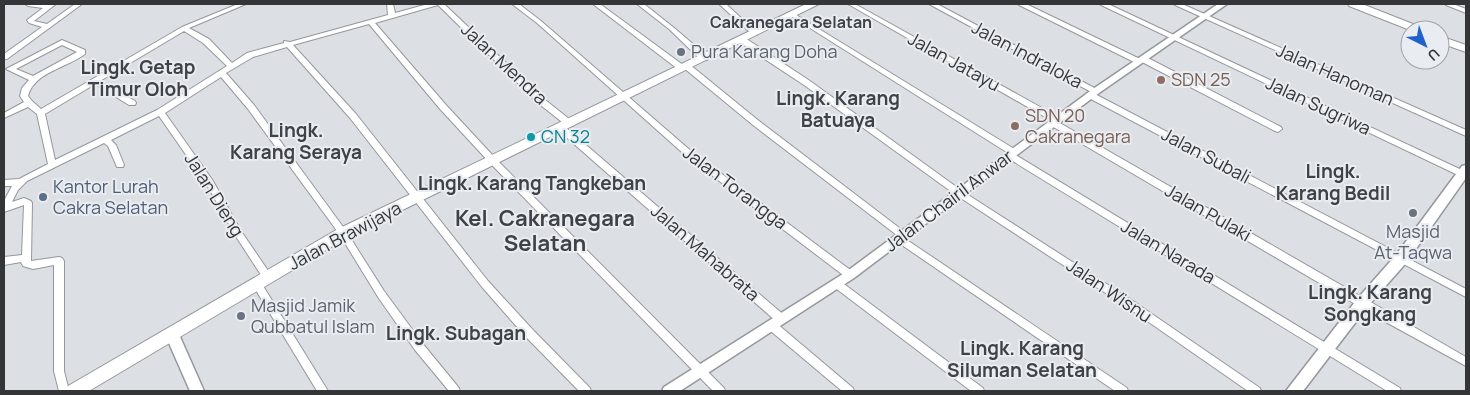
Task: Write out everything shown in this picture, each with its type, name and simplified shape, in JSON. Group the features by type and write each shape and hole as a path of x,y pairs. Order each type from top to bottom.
{"main road":[{"path":"1354,4 1400,22"},
{"name":"Jalan Brawijaya","path":"74,391 343,233 755,34 804,7"},
{"path":"1450,43 1466,49"},
{"path":"1294,391 1363,302 1401,259 1464,172"}],"street":[{"path":"28,4 51,5"},
{"path":"4,57 79,4"},
{"path":"41,113 184,28 243,4"},
{"path":"390,4 392,16"},
{"path":"4,183 20,182 160,112 250,55 434,4"},
{"name":"Jalan Mendra","path":"440,4 565,126"},
{"name":"Jalan Torangga","path":"514,4 539,22 688,153 850,275"},
{"path":"596,4 756,123 901,237 1123,391"},
{"path":"640,4 671,28 704,58"},
{"path":"722,4 755,34"},
{"name":"Jalan Jatayu","path":"851,4 1055,121"},
{"name":"Jalan Indraloka","path":"932,4 1093,93"},
{"path":"1021,4 1141,60 1278,129"},
{"name":"Jalan Sugriwa","path":"1103,4 1464,172"},
{"name":"Jalan Hanoman","path":"1176,4 1466,133"},
{"name":"Jalan Chairil Anwar","path":"669,391 850,275 1093,93 1223,4"},
{"path":"1448,4 1466,11"},
{"path":"48,26 30,21 51,5"},
{"name":"Jalan Narada","path":"804,7 1011,154 1396,391"},
{"path":"371,22 443,107 494,161 720,391"},
{"path":"184,28 206,41 231,66"},
{"name":"Jalan Wisnu","path":"742,40 807,83 959,193 1130,304 1256,391"},
{"path":"33,79 10,69 62,42 82,52 33,79 23,93 29,104 41,113 52,165"},
{"path":"288,43 353,116 485,284 529,333 586,391"},
{"path":"222,73 251,107 343,233 381,294 419,347 455,391"},
{"path":"95,81 132,103"},
{"name":"Jalan Subali","path":"1093,93 1466,293"},
{"path":"4,116 29,104"},
{"name":"Jalan Dieng","path":"160,112 210,183 262,281"},
{"name":"Jalan Pulaki","path":"1055,121 1466,362"},
{"name":"Jalan Mahabrata","path":"565,126 849,391"},
{"path":"106,140 112,145 120,166"},
{"path":"4,208 20,182"},
{"path":"4,208 24,201 28,205 26,263 32,265 59,261 59,371 64,391"},
{"path":"5,263 26,258"},
{"path":"262,281 323,391"},
{"path":"837,284 979,391"},
{"path":"172,334 197,391"}],"place":[{"name":"Pura Karang Doha","path":"681,52"},
{"name":"SDN 25","path":"1161,80"},
{"name":"SDN 20 Cakranegara","path":"1015,126"},
{"name":"CN 32","path":"531,137"},
{"name":"Kantor Lurah Cakra Selatan","path":"43,197"},
{"name":"Masjid At-Taqwa","path":"1413,213"},
{"name":"Masjid Jamik Qubbatul Islam","path":"241,316"}],"district":[{"name":"Cakranegara Selatan","path":"791,22"},
{"name":"Lingk. Getap Timur Oloh","path":"138,78"},
{"name":"Lingk. Karang Batuaya","path":"838,109"},
{"name":"Lingk. Karang Seraya","path":"296,141"},
{"name":"Lingk. Karang Bedil","path":"1333,182"},
{"name":"Lingk. Karang Tangkeban","path":"532,183"},
{"name":"Kel. Cakranegara Selatan","path":"545,230"},
{"name":"Lingk. Karang Songkang","path":"1370,303"},
{"name":"Lingk. Subagan","path":"456,333"},
{"name":"Lingk. Karang Siluman Selatan","path":"1022,359"}]}
